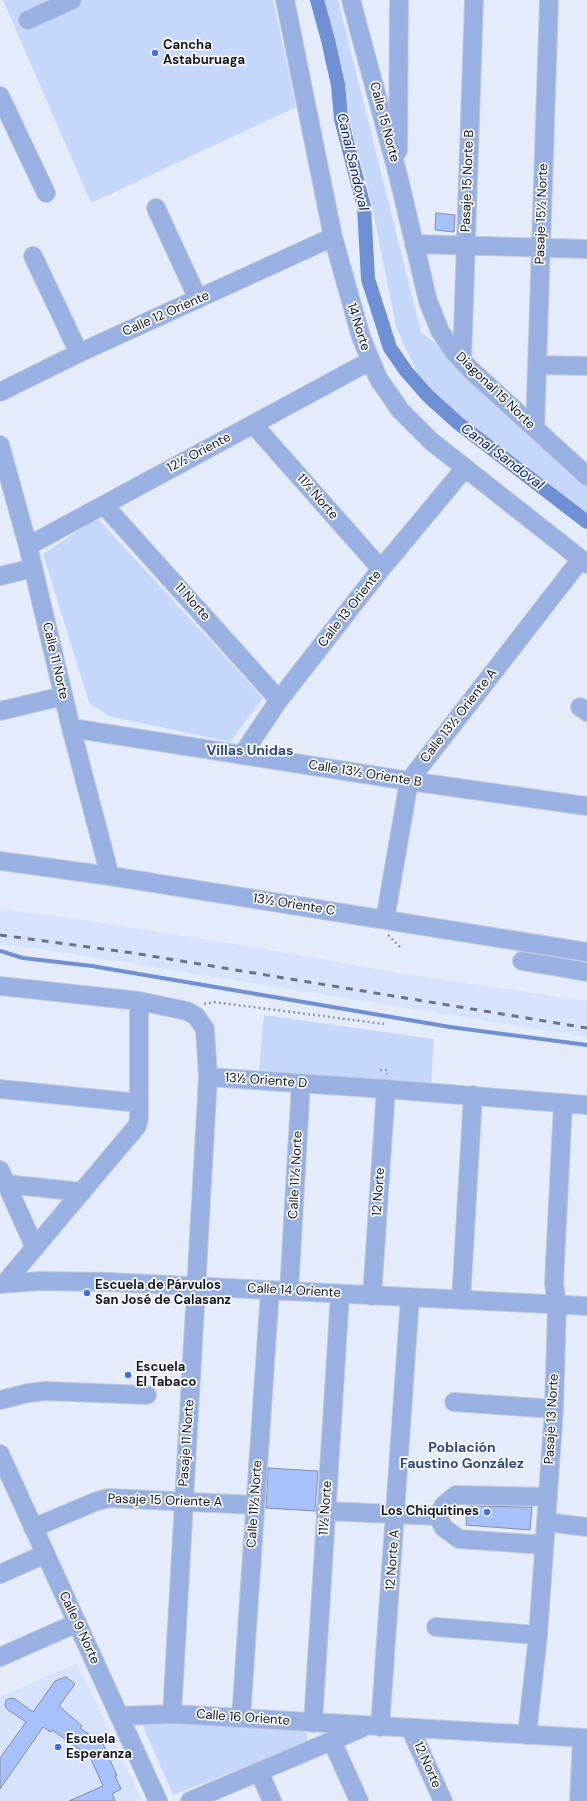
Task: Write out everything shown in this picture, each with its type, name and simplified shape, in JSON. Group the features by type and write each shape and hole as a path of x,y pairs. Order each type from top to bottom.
{"street":[{"path":"28,20 72,0"},
{"name":"14 Norte","path":"285,0 333,236 352,309 370,361 389,394 410,421 431,441 584,561"},
{"name":"Calle 15 Norte","path":"352,0 398,175 414,244"},
{"path":"398,175 399,0"},
{"name":"Pasaje 15 Norte B","path":"462,361 474,0"},
{"name":"Pasaje 15½ Norte","path":"535,429 549,0"},
{"path":"0,96 46,193"},
{"path":"156,208 198,300"},
{"name":"Calle 12 Oriente","path":"0,392 80,353 198,300 333,236"},
{"path":"414,244 587,249"},
{"name":"Diagonal 15 Norte","path":"414,244 433,316 447,342 462,361 587,476"},
{"path":"33,256 80,353"},
{"name":"12½ Oriente","path":"28,546 370,361"},
{"path":"538,365 587,366"},
{"name":"11½ Norte","path":"253,424 381,569"},
{"name":"Calle 11 Norte","path":"0,445 28,546 63,696 110,876"},
{"name":"Calle 13 Oriente","path":"242,755 279,700 381,569 465,468"},
{"name":"11 Norte","path":"104,504 279,700"},
{"name":"Calle 13½ Oriente A","path":"385,920 409,781 584,561"},
{"path":"0,576 33,568"},
{"path":"0,711 63,696"},
{"name":"Calle 13½ Oriente B","path":"71,728 409,781 585,802"},
{"name":"13½ Oriente C","path":"0,861 110,876 587,952"},
{"path":"522,961 587,972"},
{"path":"0,986 139,1001 187,1011"},
{"path":"2,1284 137,1126 139,1119 139,1001"},
{"name":"13½ Oriente D","path":"187,1011 196,1016 205,1029 208,1077 473,1095 587,1105"},
{"name":"Pasaje 11 Norte","path":"172,1714 208,1077"},
{"name":"Calle 11½ Norte","path":"289,1291 301,1083"},
{"path":"0,1089 139,1103"},
{"name":"12 Norte","path":"372,1296 386,1089"},
{"path":"461,1300 473,1095"},
{"name":"Pasaje 13 Norte","path":"527,1734 538,1635 554,1409 557,1305 554,1283 562,1103"},
{"path":"3,1177 82,1192"},
{"path":"3,1177 34,1248"},
{"name":"Calle 14 Oriente","path":"2,1284 78,1281 587,1306"},
{"name":"Calle 11½ Norte","path":"241,1718 254,1505 270,1290"},
{"name":"11½ Norte","path":"312,1723 340,1294"},
{"name":"12 Norte A","path":"373,1726 396,1515 410,1297"},
{"path":"0,1400 28,1393 45,1391 147,1395"},
{"path":"454,1402 554,1409"},
{"name":"Calle 9 Norte","path":"0,1454 7,1489 33,1528 46,1554 158,1801"},
{"path":"436,1516 444,1505 456,1495 547,1497"},
{"name":"Pasaje 15 Oriente A","path":"33,1528 97,1501 109,1498 254,1505"},
{"path":"326,1511 436,1516"},
{"path":"436,1516 444,1528 459,1539 544,1545"},
{"path":"546,1522 587,1527"},
{"path":"0,1574 46,1554"},
{"path":"0,1657 77,1623"},
{"path":"436,1627 538,1635"},
{"name":"Calle 16 Oriente","path":"120,1716 172,1714 585,1738"},
{"name":"Calle 16 Oriente","path":"190,1801 332,1740 373,1726"},
{"name":"12 Norte","path":"410,1728 443,1801"},
{"path":"579,1801 585,1738"},
{"path":"332,1740 359,1801"},
{"path":"259,1772 272,1801"}],"path":[{"path":"187,1011 197,1005 214,1002 384,1024"}],"shaded area":[{"name":"Cancha Astaburuaga","path":"3,0 273,0 296,107 91,203"},
{"path":"318,0 338,0 421,332 477,376 587,477 587,520 428,396 396,327 370,197"},
{"path":"97,518 263,698 230,742 109,716 89,703 43,554"},
{"path":"0,909 65,917 259,948 399,973 587,1001 587,1037 35,948 0,944"},
{"path":"264,1015 434,1039 431,1085 259,1070"},
{"name":"Escuela Esperanza","path":"77,1663 141,1798 134,1801 0,1801 0,1697"},
{"path":"140,1719 303,1731 307,1735 307,1740 304,1744 173,1795"}],"building":[{"path":"436,213 455,215 454,232 435,230"},
{"path":"268,1468 318,1471 315,1511 266,1508"},
{"name":"Los Chiquitines","path":"467,1506 532,1507 530,1530 466,1525"},
{"path":"66,1677 75,1684 59,1706 82,1726 80,1728 103,1744 121,1789 112,1794 115,1801 69,1801 103,1786 90,1757 52,1730 51,1732 43,1727 0,1789 0,1758 26,1722 7,1709 5,1706 6,1700 11,1698 15,1699 33,1712 55,1681"}],"waterway":[{"name":"Canal Sandoval","path":"317,0 338,85 341,119 364,207 368,279 390,348 406,371 428,396 458,423 587,522"},
{"path":"0,951 23,958 92,966 450,1027 587,1045"}],"railway":[{"path":"0,935 133,953 587,1028"}],"place":[{"name":"Cancha Astaburuaga","path":"155,53"},
{"name":"Escuela de Párvulos San José de Calasanz","path":"87,1293"},
{"name":"Escuela El Tabaco","path":"128,1375"},
{"name":"Los Chiquitines","path":"487,1512"},
{"name":"Escuela Esperanza","path":"58,1747"}],"district":[{"name":"Villas Unidas","path":"250,751"},
{"name":"Población Faustino González","path":"462,1456"}]}
